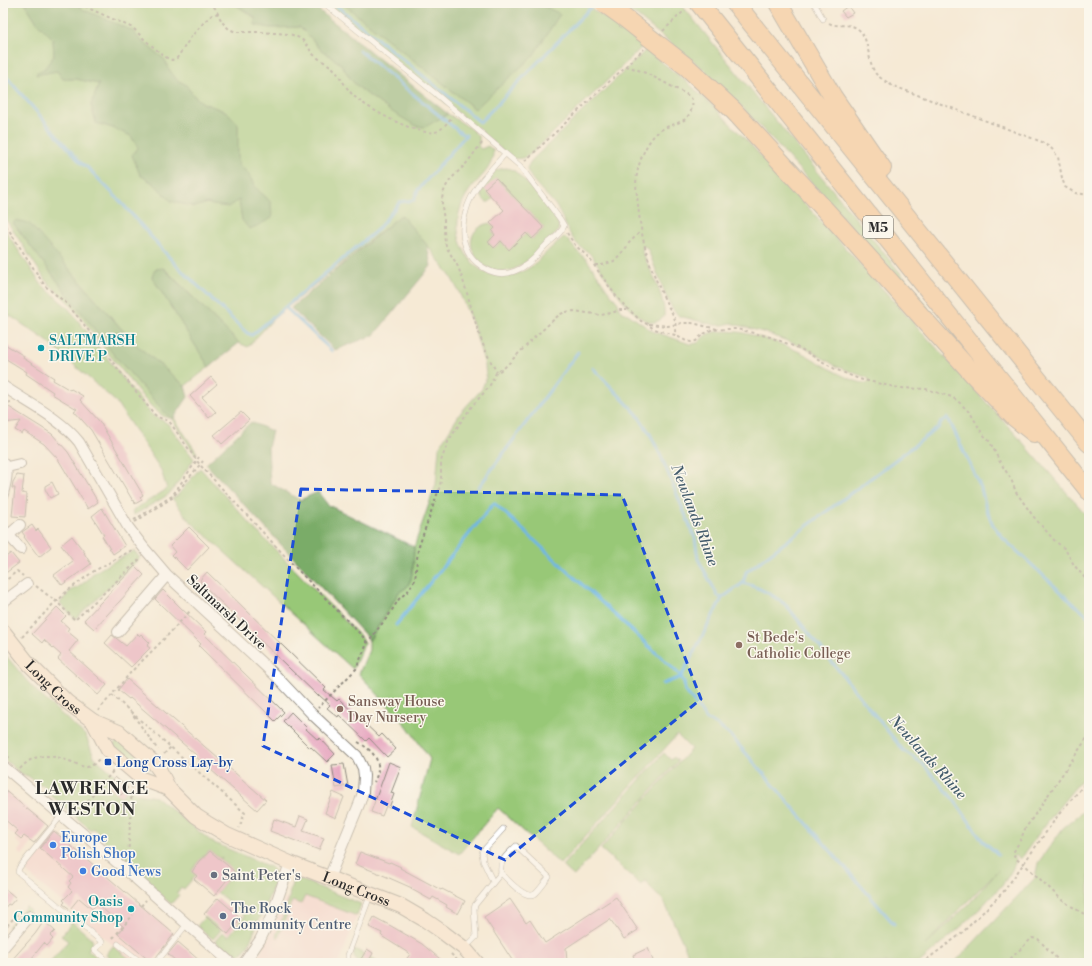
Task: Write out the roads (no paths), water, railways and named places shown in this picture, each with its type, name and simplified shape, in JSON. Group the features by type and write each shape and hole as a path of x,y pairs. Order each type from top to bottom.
{"highway":[{"path":"604,3 687,67 733,110 1014,418 1057,450"},
{"name":"M5","path":"735,3 1089,443"},
{"name":"M5","path":"778,3 833,97 965,289"},
{"name":"M5","path":"692,7 1057,450 1089,491"}],"street":[{"name":"Saltmarsh Drive","path":"3,386 58,422 72,434 138,546 167,575 277,677 312,714 353,751 363,768 363,792 329,878"},
{"path":"3,494 7,470 5,465 20,464"},
{"path":"20,525 6,532 21,549"},
{"path":"118,632 167,575"},
{"path":"3,602 28,586"},
{"name":"Long Cross","path":"3,631 29,664 67,702 92,721 119,732 154,763 169,789 196,816 217,830 290,863 401,906 425,920 464,949 477,963"},
{"name":"Long Cross","path":"92,721 108,750 142,779 169,789"},
{"path":"3,766 127,871 231,963"},
{"path":"244,963 260,940 272,914 290,863"},
{"path":"3,948 7,933 30,916"}],"lane":[{"path":"324,3 457,112 520,166 564,226 561,232 544,247 538,255 522,268 503,274 493,273 476,262 467,250 464,242 463,229 466,211 474,192 505,154"},
{"path":"814,3 823,19"},
{"path":"61,816 19,868 18,872 102,942 95,950 110,963"},
{"path":"494,882 483,861 482,852 503,829"},
{"path":"464,949 476,937 474,909 476,905 501,873 500,867 502,861 516,846 549,877 535,894 530,895 524,894 501,873"},
{"path":"349,963 348,955 370,895"},
{"path":"156,963 187,924"},
{"path":"118,944 142,963"}],"waterway":[{"path":"333,3 480,122 595,3"},
{"path":"3,73 81,163 88,168 120,201 175,264 247,333 252,335 377,230 400,202 414,200 418,190 466,135 462,134 359,50"},
{"path":"285,307 332,351"},
{"path":"478,488 578,352"},
{"name":"Newlands Rhine","path":"593,368 637,414 650,434 661,456 695,538 698,559 718,596 722,598 743,583 766,592 786,605 903,750 922,763 954,800 983,841 998,854"},
{"path":"743,583 746,572 939,427 941,422 948,418 981,488 986,508 993,525 1004,539 1089,617"},
{"path":"396,625 494,503 679,674 684,682 685,690 707,720 717,725 731,736 894,924"},
{"path":"663,684 681,677 722,598"}],"place":[{"name":"SALTMARSH DRIVE P","path":"41,348"},
{"name":"St Bede's Catholic College","path":"739,645"},
{"name":"Sansway House Day Nursery","path":"340,709"},
{"name":"Long Cross Lay-by","path":"108,762"},
{"name":"Europe Polish Shop","path":"53,845"},
{"name":"Good News","path":"83,871"},
{"name":"Saint Peter's","path":"214,875"},
{"name":"Oasis Community Shop","path":"131,909"},
{"name":"The Rock Community Centre","path":"223,916"}],"district":[{"name":"LAWRENCE WESTON","path":"92,798"}]}
